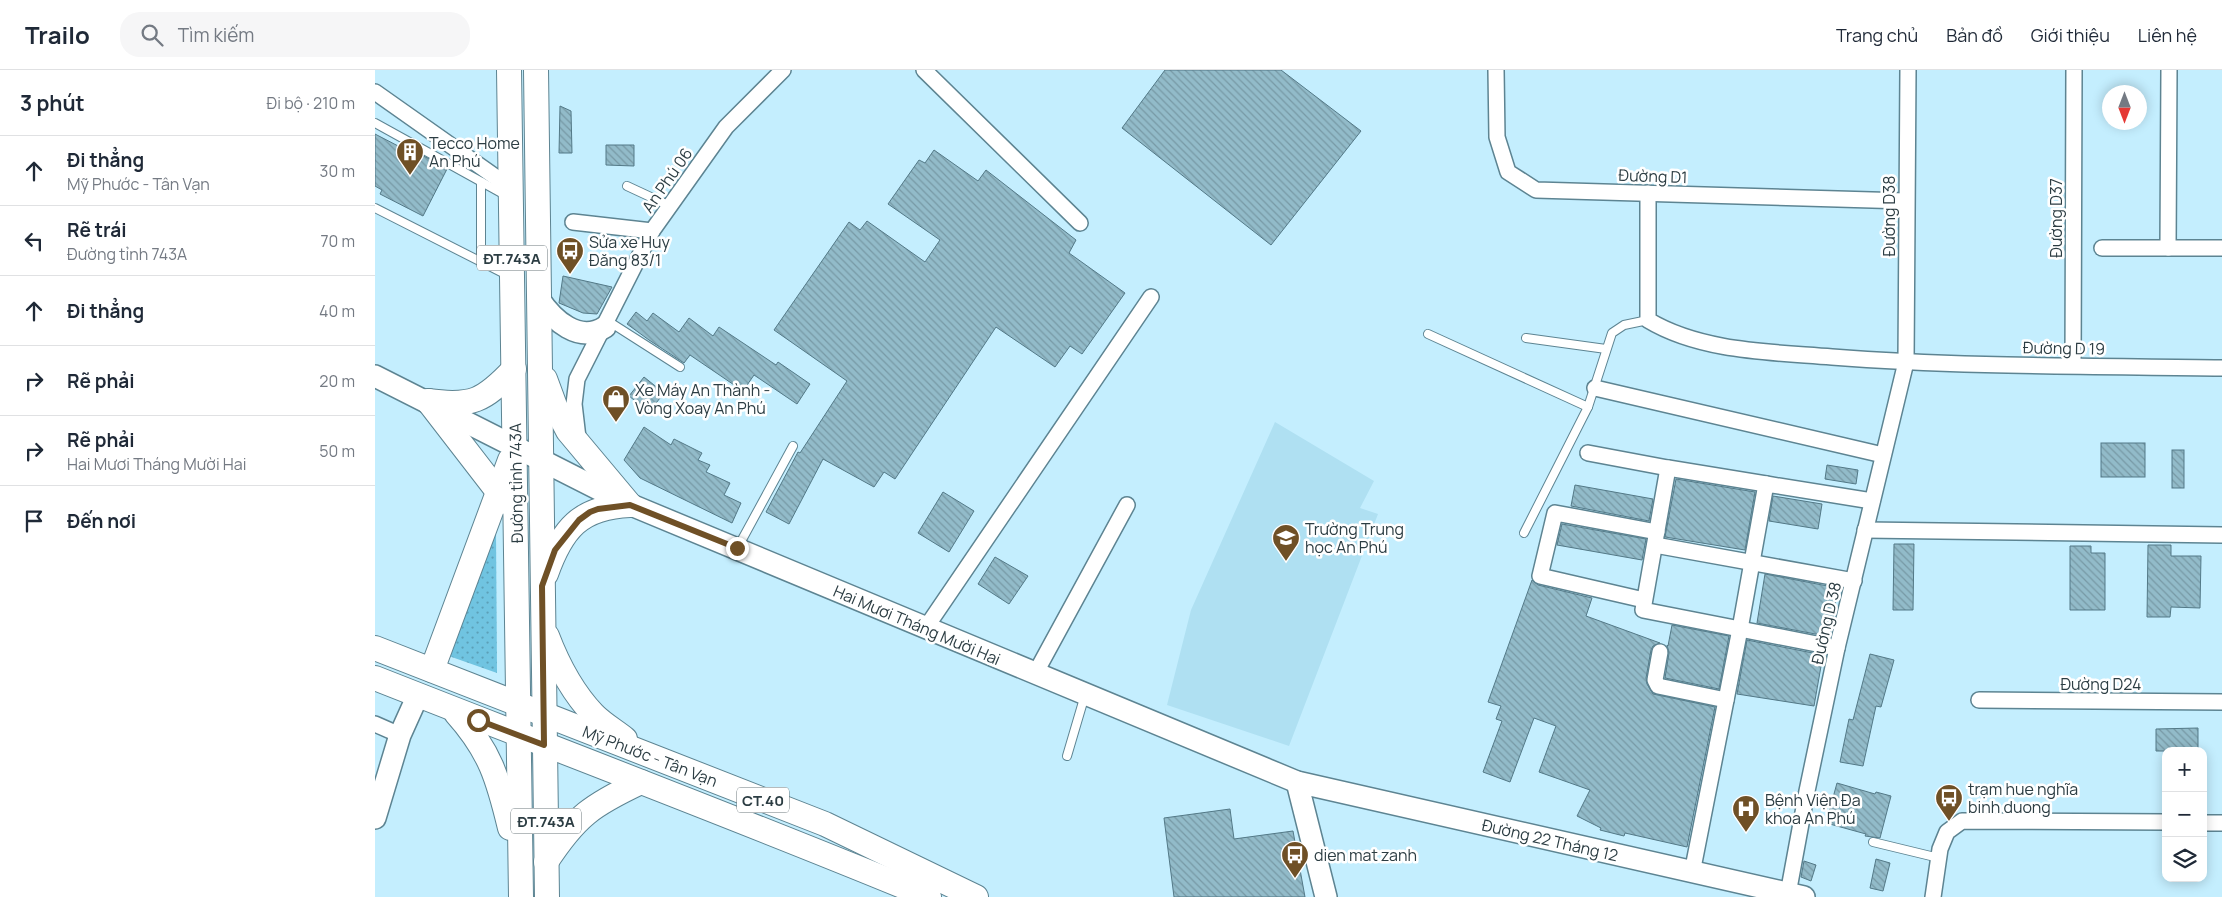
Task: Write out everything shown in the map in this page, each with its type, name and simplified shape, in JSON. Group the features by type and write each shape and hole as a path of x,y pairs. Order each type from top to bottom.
{"main road":[{"name":"Đường tỉnh 743A","path":"509,70 521,893"},
{"name":"Đường tỉnh 743A","path":"537,70 542,624 547,897"},
{"path":"539,299 549,315 563,326 586,332 597,332 606,324"},
{"path":"540,363 555,406 568,431 630,505"},
{"path":"428,401 454,404 470,402 486,395 497,387 513,369"},
{"path":"375,376 428,401 541,460"},
{"path":"428,401 499,491 512,512 517,525"},
{"path":"432,670 515,446"},
{"name":"Hai Mươi Tháng Mười Hai","path":"541,460 630,505 737,548 1085,696 1297,782"},
{"path":"542,586 555,550 579,520 598,509 630,505"},
{"path":"542,624 555,658 568,681 595,716 646,755"},
{"name":"Mỹ Phước - Tân Vạn","path":"375,648 825,824 976,897"},
{"name":"Mỹ Phước - Tân Vạn","path":"375,678 775,834 929,897"},
{"path":"375,818 401,734 418,695"},
{"path":"453,710 475,735 492,764 511,832 521,893"},
{"path":"546,862 572,825 589,810 607,798 641,782"},
{"path":"1297,782 1326,897"},
{"name":"Đường 22 Tháng 12","path":"1297,782 1692,873 1796,895"}],"street":[{"name":"An Phú 06","path":"582,448 575,420 575,388 577,379 653,231 725,127 783,70"},
{"path":"924,70 1080,223"},
{"name":"Đường D1","path":"1496,70 1497,137 1508,172 1536,190 1906,201"},
{"name":"Đường D38","path":"1906,362 1908,70"},
{"name":"Đường D37","path":"2073,366 2074,70"},
{"path":"2167,248 2169,70"},
{"path":"375,92 511,193"},
{"path":"1648,193 1648,320"},
{"path":"573,222 653,231"},
{"path":"2102,248 2222,248"},
{"path":"925,629 1151,297"},
{"name":"Đường D 19","path":"1648,320 1660,327 1731,349 1906,362 2222,368"},
{"name":"Đường D 38","path":"1796,895 1807,791 1837,648 1906,362"},
{"path":"1595,388 1883,455"},
{"path":"1589,453 1668,468 1872,501"},
{"path":"1668,468 1643,610 1837,648"},
{"path":"1692,873 1740,629 1766,484"},
{"path":"1035,674 1127,505"},
{"path":"1645,600 1539,576 1555,513 1752,562 1854,581"},
{"path":"1865,530 2222,535"},
{"path":"1660,652 1655,680 1658,686 1726,700"},
{"name":"Đường D24","path":"1979,700 2222,702"},
{"path":"375,724 401,734"},
{"path":"1933,897 1939,858 1947,832 1962,821 2162,822"},
{"path":"2207,823 2222,823"}],"lane":[{"path":"375,124 481,182 511,193"},
{"path":"481,182 481,262"},
{"path":"627,186 670,206"},
{"path":"375,208 512,278"},
{"path":"1524,533 1588,407 1612,332 1624,325 1648,320"},
{"path":"606,324 680,367"},
{"path":"1428,334 1588,407"},
{"path":"1526,338 1606,349"},
{"path":"737,548 793,446"},
{"path":"1067,756 1085,696"},
{"path":"1873,842 1939,858"}],"shaded area":[{"name":"Trường Trung học An Phú","path":"1275,422 1374,481 1360,508 1378,514 1289,746 1167,705 1191,610"},
{"path":"496,530 497,673 446,655"}],"building":[{"path":"1165,70 1281,70 1361,131 1271,245 1122,128"},
{"path":"560,106 571,111 572,153 559,153"},
{"name":"Tecco Home An Phú","path":"375,134 402,148 404,145 447,169 423,216 380,194 382,190 375,186"},
{"path":"606,145 634,145 634,166 606,165"},
{"path":"934,150 978,181 986,170 1076,240 1069,253 1125,293 1082,354 1070,346 1055,367 996,327 895,479 884,472 874,487 823,459 789,524 766,512 798,452 800,453 847,381 774,330 849,222 860,230 867,221 925,262 940,240 888,204 919,160 925,163"},
{"path":"563,276 612,287 597,314 583,313 559,303"},
{"path":"636,312 647,321 653,313 679,332 689,318 713,336 719,327 776,365 778,362 810,384 797,404 754,375 743,391 690,355 684,363 627,324"},
{"path":"644,377 664,393 649,412 629,396"},
{"path":"644,427 671,445 674,439 702,453 698,460 710,465 706,472 730,483 724,495 741,503 732,523 640,478 624,460"},
{"path":"2101,443 2145,443 2145,477 2101,477"},
{"path":"2172,450 2184,450 2184,488 2172,488"},
{"path":"1827,465 1858,470 1856,484 1825,479"},
{"path":"1676,479 1755,492 1745,550 1665,537"},
{"path":"1575,485 1653,499 1649,521 1571,506"},
{"path":"943,492 974,511 949,552 918,533"},
{"path":"1773,496 1822,504 1818,529 1769,521"},
{"path":"1562,524 1646,539 1642,560 1557,545"},
{"path":"1894,544 1914,544 1913,610 1893,610"},
{"path":"2148,545 2171,545 2171,556 2201,556 2200,608 2171,607 2170,617 2147,617"},
{"path":"2070,546 2091,546 2091,553 2105,553 2105,610 2070,610"},
{"path":"995,557 1028,576 1009,604 978,584"},
{"path":"1765,574 1838,588 1830,635 1826,636 1757,623"},
{"path":"1532,580 1538,585 1592,598 1586,616 1660,643 1653,646 1651,650 1646,678 1653,694 1715,707 1687,847 1625,833 1624,836 1600,830 1601,828 1577,816 1590,790 1539,772 1556,726 1534,718 1510,782 1483,772 1502,721 1496,719 1501,706 1488,702"},
{"path":"1672,625 1729,636 1719,689 1665,678 1669,653 1667,645"},
{"path":"1747,640 1823,655 1814,706 1737,694"},
{"path":"1870,654 1894,660 1881,707 1876,706 1863,766 1840,762 1849,719 1853,720"},
{"path":"2198,728 2198,747 2162,747 2162,751 2156,751 2156,729"},
{"path":"1837,783 1875,794 1876,792 1891,796 1880,838 1865,836 1866,834 1826,823"},
{"path":"1230,809 1234,839 1293,831 1305,897 1174,897 1164,818"},
{"path":"1876,859 1890,863 1883,891 1870,888"},
{"path":"1804,861 1816,865 1811,881 1801,877"}],"place":[{"name":"Tecco Home An Phú","path":"410,176"},
{"name":"Sửa xe Huy Đăng 83/1","path":"570,275"},
{"name":"Xe Máy An Thành - Vòng Xoay An Phú","path":"616,423"},
{"name":"Trường Trung học An Phú","path":"1286,562"},
{"name":"trạm hue nghĩa binh duong","path":"1949,822"},
{"name":"Bệnh Viện Đa khoa An Phú","path":"1746,833"},
{"name":"dien mat zanh","path":"1295,879"}],"route":[{"path":"478,720 544,745 542,586 555,550 561,540 579,520 590,512 616,505 630,505 737,548"}]}
